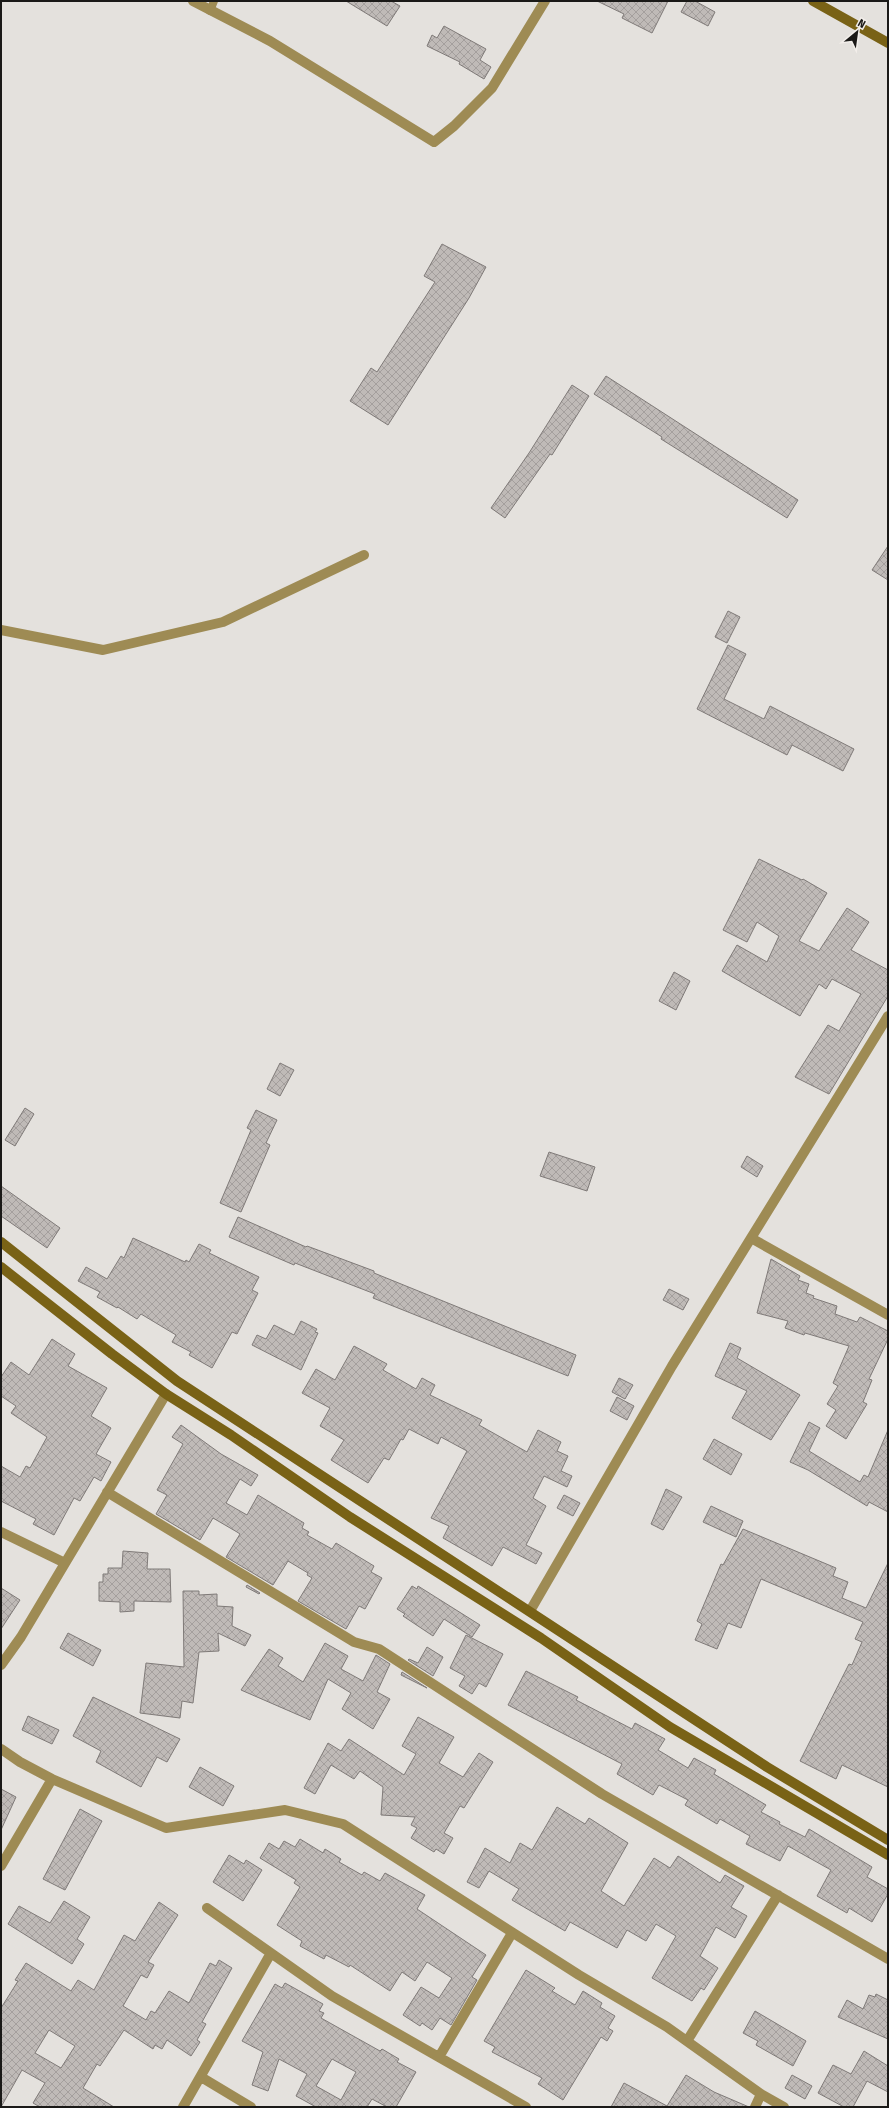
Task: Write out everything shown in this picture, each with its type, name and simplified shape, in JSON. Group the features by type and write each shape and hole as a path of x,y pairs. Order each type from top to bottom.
{"street":[{"path":"193,1 270,41 434,142 454,126 492,88 545,1"},
{"path":"813,1 888,43"},
{"path":"1,630 103,650 223,622 364,555"},
{"path":"530,1611 672,1366 888,1016"},
{"path":"751,1238 888,1315"},
{"path":"1,1242 177,1380 767,1767 888,1840"},
{"path":"1,1267 112,1354 166,1394 231,1435 350,1517 541,1638 670,1727 888,1855"},
{"path":"1,1665 21,1636 166,1394"},
{"path":"107,1492 354,1642 379,1649 602,1794 888,1959"},
{"path":"1,1532 65,1563"},
{"path":"1,1749 20,1762 52,1779 166,1828 286,1810 343,1824 579,1975 668,2027 761,2094 784,2107"},
{"path":"1,1866 52,1779"},
{"path":"687,2041 778,1895"},
{"path":"207,1908 332,1996 526,2107"},
{"path":"438,2057 512,1932"},
{"path":"183,2107 271,1953"},
{"path":"201,2077 250,2107"},
{"path":"755,2107 761,2094"}],"lane":[{"path":"210,11 214,1"}],"building":[{"path":"346,1 391,1 400,6 387,26"},
{"path":"597,1 668,1 652,33 622,18 624,14"},
{"path":"687,1 695,1 715,12 708,26 681,12"},
{"path":"444,26 486,49 480,60 491,67 484,79 459,64 460,62 427,46 432,35 437,38"},
{"path":"442,244 486,267 469,298 388,425 350,401 371,368 377,372 435,282 424,276"},
{"path":"606,376 798,500 787,518 661,439 662,437 594,394"},
{"path":"572,385 589,396 552,455 550,454 505,518 491,508 529,453"},
{"path":"888,546 888,580 872,570"},
{"path":"728,611 740,617 727,643 715,637"},
{"path":"728,645 746,654 724,699 764,719 770,706 854,749 843,771 792,745 787,755 697,709"},
{"path":"759,859 802,880 803,879 827,893 799,941 819,951 847,908 869,922 851,950 888,970 888,996 829,1094 795,1077 828,1025 839,1031 861,994 832,979 826,989 819,984 800,1016 722,971 737,945 767,962 779,936 757,922 747,942 723,930"},
{"path":"674,972 690,981 676,1010 659,1001"},
{"path":"280,1063 294,1070 280,1096 267,1089"},
{"path":"25,1108 34,1114 15,1146 5,1140"},
{"path":"256,1110 277,1120 266,1143 270,1145 241,1212 220,1203 251,1130 247,1128"},
{"path":"549,1152 595,1167 587,1191 540,1176"},
{"path":"747,1156 763,1166 757,1177 741,1167"},
{"path":"1,1186 60,1228 47,1248 1,1216"},
{"path":"238,1217 306,1247 307,1246 374,1271 374,1273 576,1355 568,1376 373,1298 375,1294 295,1263 294,1265 229,1237"},
{"path":"133,1238 185,1262 186,1260 189,1262 199,1244 211,1250 209,1253 259,1277 252,1290 258,1293 237,1334 232,1332 212,1368 189,1355 191,1352 172,1342 176,1335 141,1314 137,1319 118,1307 117,1308 97,1297 100,1292 78,1281 86,1267 107,1279 121,1256 124,1258"},
{"path":"771,1259 800,1276 798,1280 809,1284 806,1293 814,1296 813,1298 837,1306 835,1314 857,1322 860,1317 888,1331 888,1339 869,1379 872,1380 863,1402 867,1404 846,1439 826,1426 836,1410 827,1404 838,1386 833,1383 849,1346 805,1333 804,1335 785,1328 788,1321 757,1313"},
{"path":"669,1289 689,1299 683,1310 663,1300"},
{"path":"301,1321 317,1329 315,1332 318,1333 301,1370 252,1345 257,1335 266,1339 274,1325 294,1335"},
{"path":"52,1339 75,1354 68,1366 107,1388 91,1416 111,1428 96,1454 111,1462 101,1481 94,1477 80,1501 74,1498 54,1535 33,1524 36,1519 1,1501 1,1466 20,1477 26,1466 30,1468 47,1437 11,1413 16,1406 1,1396 1,1377 11,1362 29,1375"},
{"path":"730,1343 741,1348 737,1358 800,1395 771,1440 732,1418 747,1391 715,1376"},
{"path":"354,1346 387,1364 383,1370 416,1389 422,1378 435,1385 430,1395 482,1420 479,1425 527,1452 538,1430 561,1442 557,1451 568,1456 561,1471 572,1476 567,1487 544,1476 533,1498 546,1506 526,1545 542,1553 536,1564 503,1547 492,1566 443,1538 449,1526 431,1518 467,1451 441,1437 438,1444 409,1429 403,1440 401,1439 389,1460 384,1458 368,1483 331,1460 344,1440 320,1426 330,1408 302,1393 316,1369 335,1380"},
{"path":"619,1378 633,1385 625,1399 612,1392"},
{"path":"617,1397 634,1406 627,1420 610,1411"},
{"path":"809,1422 820,1428 809,1451 860,1482 864,1475 868,1477 888,1430 888,1512 869,1502 867,1506 808,1470 790,1462"},
{"path":"181,1425 221,1454 258,1475 251,1486 240,1479 226,1503 247,1515 258,1495 304,1523 302,1528 309,1532 307,1535 332,1549 336,1543 374,1566 371,1572 382,1578 365,1609 359,1606 346,1629 298,1601 312,1578 307,1575 308,1573 288,1561 273,1585 226,1557 240,1534 237,1532 213,1518 200,1540 156,1514 167,1495 157,1490 183,1444 172,1437"},
{"path":"714,1439 742,1454 731,1475 703,1459"},
{"path":"666,1489 682,1497 663,1530 651,1524"},
{"path":"564,1495 580,1503 573,1516 557,1508"},
{"path":"711,1506 743,1521 736,1537 703,1522"},
{"path":"743,1529 836,1568 833,1576 848,1582 842,1598 866,1608 888,1563 888,1787 842,1765 836,1779 800,1761 849,1664 852,1665 862,1642 855,1639 863,1622 761,1579 741,1628 728,1623 717,1649 695,1640 702,1624 697,1621 721,1564 723,1565"},
{"path":"123,1551 148,1553 147,1569 170,1569 171,1602 134,1601 134,1611 120,1612 120,1602 99,1601 99,1582 103,1582 103,1574 108,1574 108,1568 122,1568"},
{"path":"247,1585 260,1593 259,1594 246,1587"},
{"path":"412,1586 417,1589 418,1586 480,1625 472,1637 444,1619 433,1636 403,1616 405,1614 397,1609"},
{"path":"1,1588 20,1600 1,1629"},
{"path":"183,1591 199,1591 199,1595 217,1594 217,1606 233,1607 232,1626 251,1635 245,1646 218,1633 219,1651 199,1652 193,1703 182,1701 180,1718 140,1713 146,1663 184,1667"},
{"path":"68,1633 101,1650 93,1666 60,1648"},
{"path":"466,1635 503,1654 486,1687 479,1683 472,1694 459,1686 465,1676 450,1668"},
{"path":"325,1643 348,1656 341,1669 363,1681 376,1655 390,1664 377,1692 390,1699 373,1729 342,1709 351,1693 328,1679 310,1720 241,1690 269,1649 283,1658 278,1666 303,1682"},
{"path":"427,1647 443,1657 433,1676 408,1660 409,1659 418,1663"},
{"path":"526,1671 578,1697 576,1700 632,1729 635,1723 665,1739 658,1750 688,1768 694,1758 716,1770 714,1774 766,1805 761,1812 780,1822 779,1824 805,1837 809,1829 872,1867 867,1877 888,1889 888,1894 872,1922 849,1908 847,1913 817,1896 831,1870 788,1846 780,1861 746,1844 750,1836 720,1819 717,1824 685,1805 688,1800 659,1785 653,1795 617,1774 622,1764 508,1705"},
{"path":"402,1672 427,1688 401,1675"},
{"path":"93,1697 180,1739 167,1762 157,1757 141,1787 96,1762 101,1751 73,1736"},
{"path":"28,1716 59,1730 52,1744 22,1730"},
{"path":"418,1717 454,1737 439,1763 463,1777 479,1753 493,1762 464,1808 460,1806 444,1833 453,1838 444,1854 436,1849 434,1852 411,1838 417,1828 411,1825 415,1817 381,1815 383,1787 360,1771 354,1779 331,1765 315,1794 304,1788 328,1743 341,1751 349,1739 404,1775 416,1754 402,1746"},
{"path":"200,1767 234,1786 223,1806 189,1787"},
{"path":"1,1789 16,1797 1,1830"},
{"path":"557,1807 585,1824 589,1818 628,1843 601,1891 624,1906 654,1858 670,1868 678,1856 720,1883 725,1875 744,1886 731,1907 747,1916 735,1938 716,1927 700,1956 718,1968 704,1990 701,1988 692,2001 652,1978 676,1936 656,1924 646,1941 627,1930 617,1948 570,1922 565,1931 512,1900 519,1889 489,1871 479,1888 467,1882 485,1848 510,1863 520,1843 532,1850"},
{"path":"80,1809 102,1821 65,1890 43,1879"},
{"path":"300,1839 323,1853 325,1849 341,1859 339,1862 362,1875 364,1872 380,1881 385,1873 425,1895 417,1909 486,1955 472,1977 477,1980 451,2025 440,2018 432,2030 422,2023 420,2026 403,2015 421,1987 439,1998 452,1978 427,1962 415,1981 402,1972 390,1991 350,1965 349,1967 326,1955 324,1959 300,1946 302,1941 277,1925 300,1887 294,1883 296,1880 260,1858 269,1843 279,1849 284,1841 295,1847"},
{"path":"229,1855 244,1864 246,1860 262,1870 243,1901 213,1882"},
{"path":"64,1901 90,1917 77,1939 84,1944 72,1964 8,1924 19,1906 50,1923"},
{"path":"159,1902 178,1915 148,1962 154,1965 147,1978 141,1975 123,2006 146,2020 151,2011 155,2013 169,1991 189,2003 210,1963 216,1966 219,1960 232,1968 202,2022 206,2024 197,2040 200,2042 191,2056 167,2040 162,2049 155,2045 153,2049 124,2030 100,2066 97,2064 83,2088 114,2107 40,2107 33,2103 45,2083 22,2070 1,2107 1,2008 18,1981 15,1980 26,1963 71,1991 78,1980 94,1990 124,1935 135,1941","holes":["49,2030 75,2046 61,2068 35,2053"]},
{"path":"526,1970 555,1988 552,1991 575,2005 583,1991 602,2003 600,2007 615,2016 608,2028 613,2031 607,2041 601,2037 563,2100 538,2084 542,2078 492,2052 495,2047 484,2041"},
{"path":"285,1983 323,2004 319,2011 324,2013 321,2018 380,2051 382,2049 399,2059 397,2062 416,2072 396,2107 387,2107 372,2099 367,2107 316,2107 296,2096 307,2074 279,2059 268,2091 252,2085 263,2052 242,2041 275,1984 282,1988","holes":["332,2059 356,2072 341,2100 316,2086"]},
{"path":"876,1994 888,2000 888,2039 838,2017 847,2000 863,2009 869,1995 875,1997"},
{"path":"755,2011 806,2041 793,2066 756,2045 758,2041 743,2033"},
{"path":"864,2051 888,2066 888,2092 867,2081 853,2107 844,2107 818,2093 833,2065 851,2074"},
{"path":"686,2075 714,2092 749,2107 611,2107 624,2083 667,2106"},
{"path":"792,2075 812,2086 805,2099 785,2088"}]}
